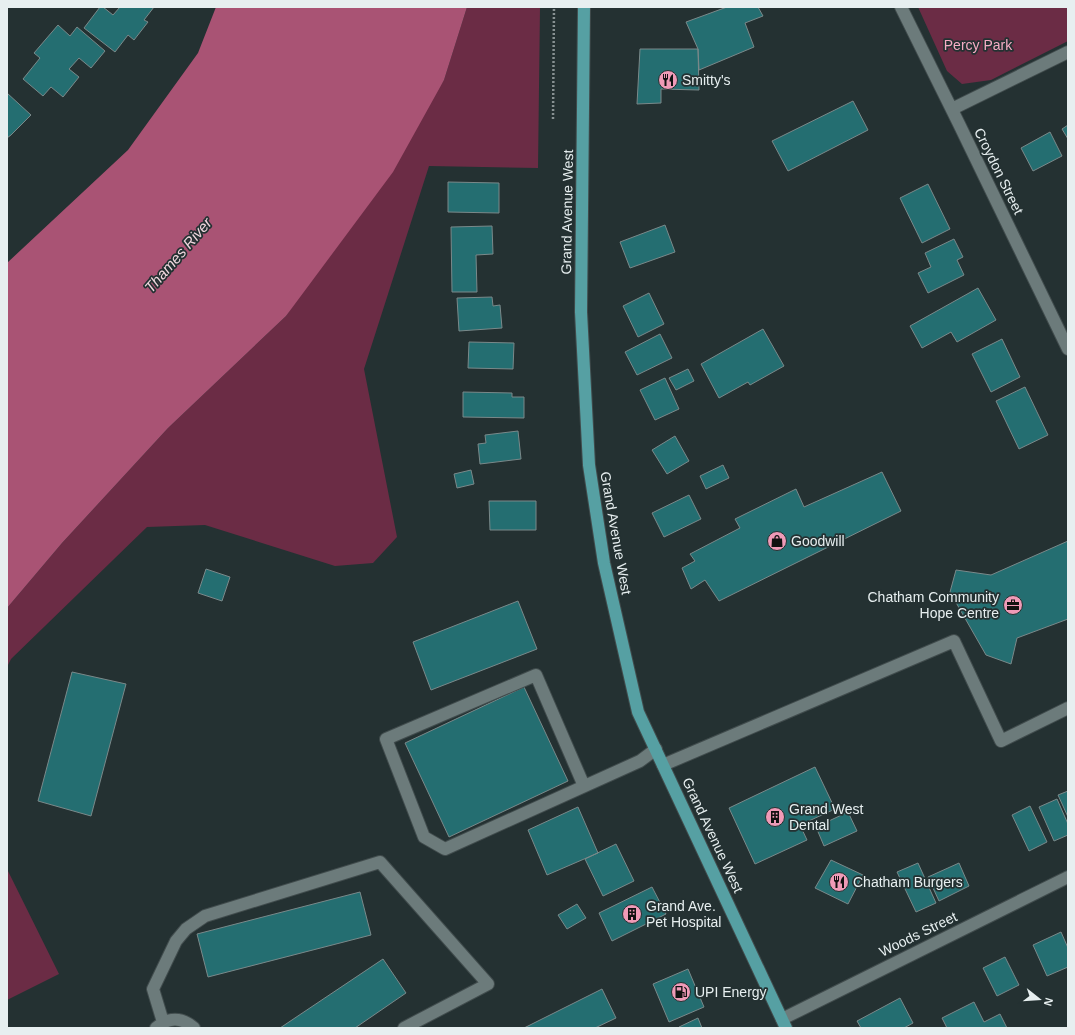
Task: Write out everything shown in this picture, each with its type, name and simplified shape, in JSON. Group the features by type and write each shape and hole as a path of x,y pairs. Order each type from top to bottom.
{"main road":[{"name":"Grand Avenue West","path":"584,7 581,312 589,465 604,563 638,712 784,1023"}],"street":[{"name":"Croydon Street","path":"901,7 1068,349"},
{"path":"952,109 1068,52"},
{"path":"663,765 954,641 1002,741 1068,708"},
{"path":"584,786 536,675 386,739 424,837 445,849 640,761 656,749"},
{"path":"194,1028 188,1022 171,1019 159,1025 153,990 176,941 186,929 205,916 380,862 488,984 404,1028"},
{"name":"Woods Street","path":"784,1023 1068,876"}],"path":[{"path":"552,119 554,7"}],"green space":[{"path":"467,7 540,7 538,168 429,166 364,369 397,537 373,563 335,566 205,525 147,527 11,659 7,667 7,608 62,543 168,428 286,316 444,80"},
{"name":"Percy Park","path":"918,7 1068,7 1068,41 991,80 962,84 947,71"},
{"path":"7,869 59,974 7,1000"}],"water":[{"name":"Thames River","path":"216,7 467,7 444,80 393,172 286,316 168,428 62,543 7,608 7,263 128,150 198,53"}],"building":[{"path":"100,7 103,7 113,15 120,7 154,7 144,20 148,22 134,40 128,35 115,52 84,28"},
{"path":"727,7 758,7 763,16 745,23 754,47 699,70 698,49 686,22"},
{"path":"58,25 70,36 77,27 105,51 91,68 79,58 69,69 79,77 63,97 51,87 43,96 23,79 40,58 34,53"},
{"name":"Smitty's","path":"640,49 698,49 699,90 661,89 661,103 637,104"},
{"path":"7,93 31,115 7,138"},
{"path":"853,101 868,130 788,171 772,141"},
{"path":"1068,125 1068,139 1062,129"},
{"path":"1050,132 1062,156 1033,171 1021,148"},
{"path":"448,182 499,183 499,213 448,212"},
{"path":"928,184 950,229 922,243 900,198"},
{"path":"665,225 675,252 630,268 620,242"},
{"path":"492,226 493,254 476,255 477,292 452,292 451,227"},
{"path":"954,239 963,257 957,260 964,275 928,293 918,273 931,267 925,253"},
{"path":"978,288 996,320 957,342 951,332 922,348 910,326"},
{"path":"649,293 664,324 638,337 623,306"},
{"path":"492,297 493,306 500,305 502,328 459,331 457,298"},
{"path":"763,329 784,366 750,385 748,382 719,398 701,364"},
{"path":"660,334 672,358 637,375 625,352"},
{"path":"1002,339 1020,377 991,392 972,354"},
{"path":"469,342 514,343 513,369 468,368"},
{"path":"688,369 694,381 676,390 669,378"},
{"path":"665,378 679,409 655,420 640,390"},
{"path":"1025,387 1048,435 1019,449 996,401"},
{"path":"463,392 512,393 512,397 524,397 524,418 463,417"},
{"path":"518,431 521,459 480,464 478,444 486,443 485,435"},
{"path":"675,436 689,461 667,474 652,450"},
{"path":"723,465 729,478 706,489 700,476"},
{"path":"471,470 474,484 457,488 454,474"},
{"name":"Goodwill","path":"882,472 901,511 719,601 705,580 691,589 682,568 695,561 690,554 740,528 735,519 796,489 804,507"},
{"path":"689,495 701,519 664,537 652,513"},
{"path":"489,501 536,501 536,530 490,530"},
{"name":"Chatham Community Hope Centre","path":"1068,541 1068,619 1017,638 1011,664 986,655 950,592 956,570 991,575"},
{"path":"206,569 230,577 222,601 198,593"},
{"path":"518,601 537,649 431,690 413,642"},
{"path":"72,672 126,684 91,816 38,801"},
{"path":"524,687 568,781 449,837 405,743"},
{"name":"Grand West Dental","path":"815,767 835,809 800,825 807,840 755,864 729,808"},
{"path":"1068,791 1068,817 1058,795"},
{"path":"1057,799 1068,824 1068,835 1054,841 1039,807"},
{"path":"1030,806 1047,842 1029,851 1012,815"},
{"path":"578,807 598,853 547,875 528,830"},
{"path":"848,812 857,831 824,846 816,827"},
{"path":"616,844 634,881 603,896 585,859"},
{"name":"Chatham Burgers","path":"831,860 863,875 848,904 815,888"},
{"path":"918,863 936,903 916,912 897,872"},
{"path":"959,863 969,886 939,901 928,877"},
{"name":"Grand Ave. Pet Hospital","path":"652,887 666,914 612,941 599,913"},
{"path":"360,892 371,935 208,977 197,934"},
{"path":"577,904 586,918 567,929 558,915"},
{"path":"1061,932 1068,948 1068,967 1047,976 1033,945"},
{"path":"1005,957 1019,985 997,996 983,968"},
{"path":"383,959 406,993 355,1028 280,1028"},
{"path":"688,969 704,1007 669,1022 653,984"},
{"path":"602,989 616,1018 595,1028 524,1028"},
{"path":"900,998 913,1023 904,1028 861,1028 857,1021"},
{"path":"974,1002 984,1022 1000,1014 1007,1028 947,1028 942,1018"},
{"path":"698,1018 702,1028 679,1028 679,1027"}],"place":[{"name":"Smitty's","path":"668,80"},
{"name":"Goodwill","path":"777,541"},
{"name":"Chatham Community Hope Centre","path":"1013,605"},
{"name":"Grand West Dental","path":"775,817"},
{"name":"Chatham Burgers","path":"839,882"},
{"name":"Grand Ave. Pet Hospital","path":"632,914"},
{"name":"UPI Energy","path":"681,992"}]}
